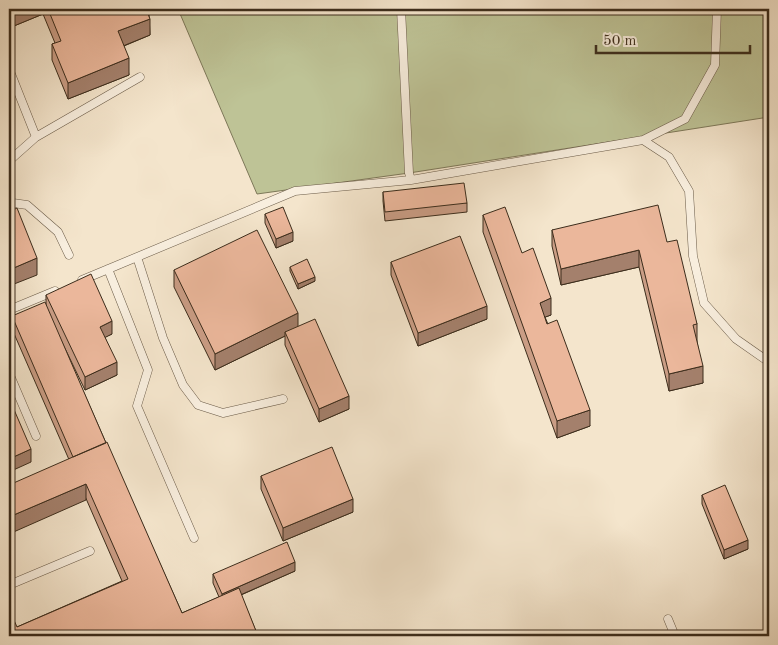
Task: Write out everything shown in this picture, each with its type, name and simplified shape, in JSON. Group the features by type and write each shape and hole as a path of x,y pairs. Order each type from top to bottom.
{"lane":[{"path":"401,9 409,173 411,180"},
{"path":"72,284 295,191 411,180 643,140 685,119 715,65 717,9"},
{"path":"9,69 36,138"},
{"path":"9,161 36,138 140,77"},
{"path":"643,140 669,157 689,191 693,256 704,303 736,339 769,362"},
{"path":"9,204 27,205 58,232 69,255"},
{"path":"137,257 163,338 183,385 198,405 223,413 283,398"},
{"path":"108,269 148,370 137,406 194,538"},
{"path":"9,310 63,288"},
{"path":"9,372 36,436"},
{"path":"9,585 90,551"},
{"path":"668,619 675,636"}],"green space":[{"path":"178,9 769,9 769,117 409,173 257,194"}],"building":[{"path":"48,9 146,9 150,19 118,31 129,58 68,83 52,44 61,41"},
{"path":"464,183 467,203 385,212 383,192"},
{"path":"658,205 667,242 677,240 697,324 693,325 703,366 669,374 639,250 561,269 552,230"},
{"path":"283,207 293,232 276,239 265,214"},
{"path":"505,207 522,253 533,248 551,298 540,303 547,324 557,320 590,410 557,421 483,215"},
{"path":"17,208 37,258 9,270 9,212"},
{"path":"257,230 298,313 215,354 174,270"},
{"path":"460,236 487,306 418,333 391,262"},
{"path":"307,259 315,277 298,284 290,267"},
{"path":"91,274 112,321 100,327 117,362 85,377 46,295"},
{"path":"45,302 106,443 73,457 12,316"},
{"path":"315,319 349,396 319,409 285,332"},
{"path":"9,398 31,449 9,459"},
{"path":"107,442 182,613 239,588 258,636 9,636 9,609 17,627 128,579 86,484 9,517 9,485"},
{"path":"332,447 353,499 283,528 261,476"},
{"path":"725,485 748,540 724,550 702,495"},
{"path":"287,542 295,562 222,594 213,574"}]}
